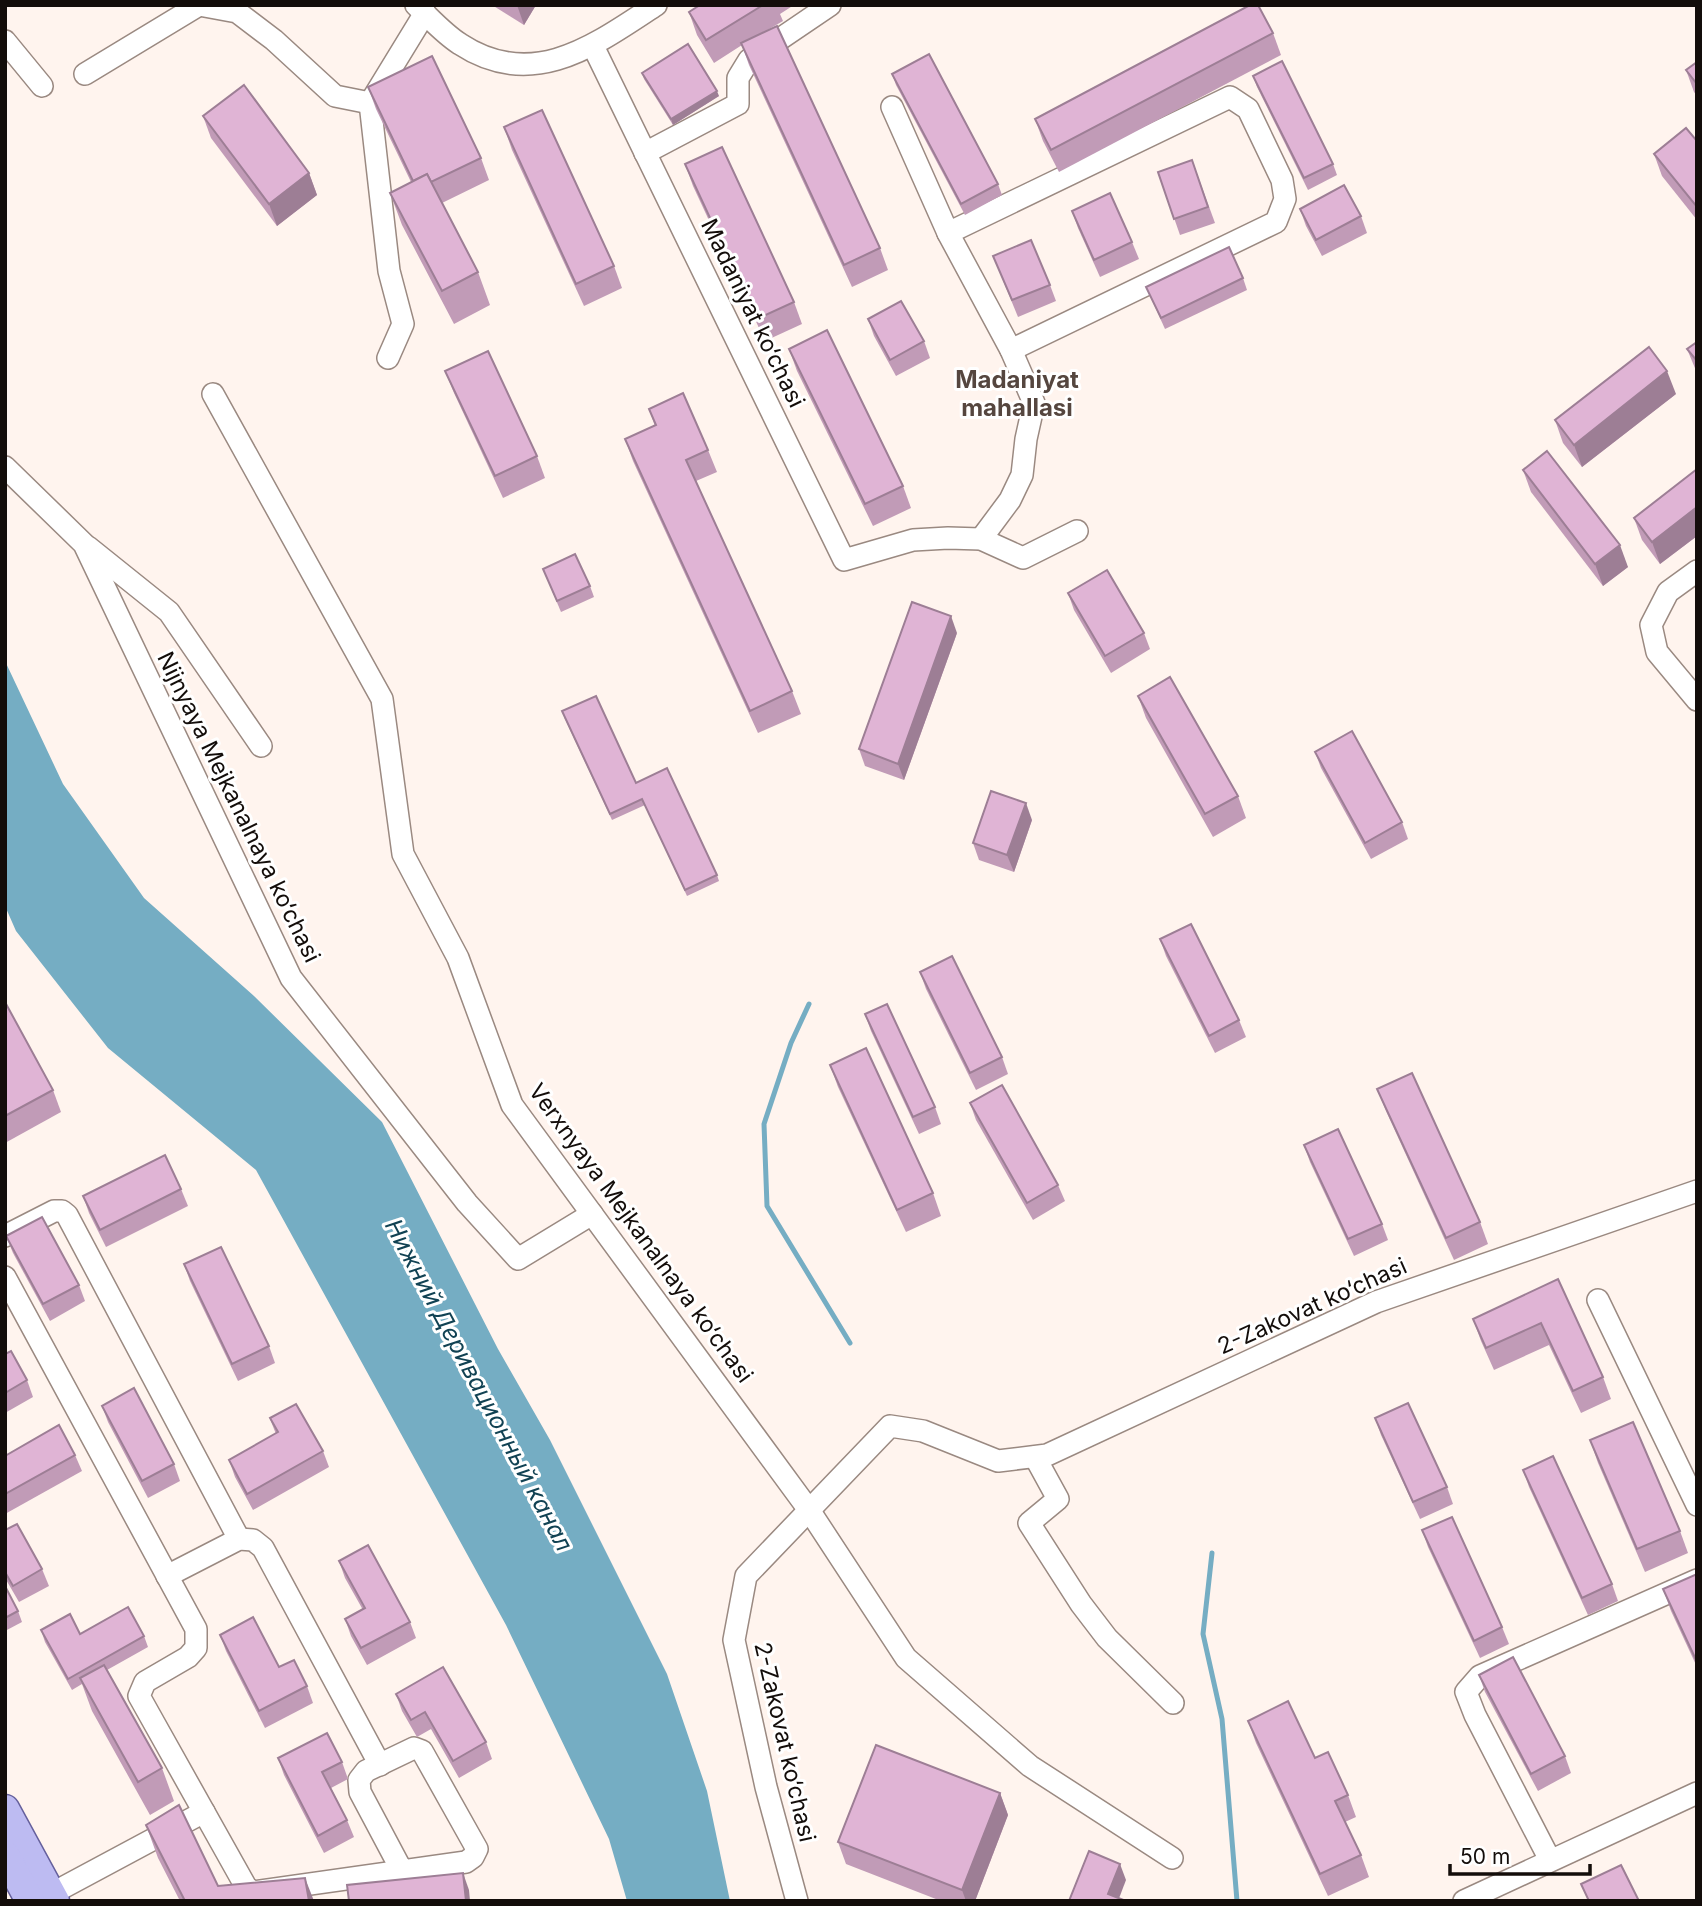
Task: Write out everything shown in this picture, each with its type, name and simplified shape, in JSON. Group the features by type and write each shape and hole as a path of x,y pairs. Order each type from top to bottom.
{"main road":[{"path":"5,1809 45,1898"},
{"path":"5,1855 45,1898"}],"street":[{"path":"85,74 199,5 237,12 274,40 335,96 370,103"},
{"path":"388,358 403,324 389,271 370,103 420,9 459,44 499,61 523,64 548,62 593,46 656,5"},
{"path":"645,153 737,104 738,78 749,60 830,5"},
{"path":"5,41 42,86"},
{"name":"Madaniyat ko‘chasi","path":"593,46 844,560 913,540 981,539 1023,558 1077,531"},
{"path":"948,233 1230,97 1248,109 1282,180 1285,200 1276,222 1011,350"},
{"path":"892,107 948,233 1011,350 1034,403 1022,475 1010,500 981,539"},
{"name":"Verxnyaya Mejkanalnaya ko‘chasi","path":"213,394 382,699 403,853 458,958 512,1105 809,1510 906,1658 1030,1766 1172,1858"},
{"name":"Nijnyaya Mejkanalnaya ko‘chasi","path":"5,467 84,544 291,978 467,1203 518,1259 592,1214"},
{"path":"84,544 169,612 261,746"},
{"path":"1697,571 1668,592 1651,625 1657,652 1697,700"},
{"name":"2-Zakovat ko‘chasi","path":"797,1901 766,1787 734,1640 746,1576 890,1426 923,1432 998,1461 1047,1455 1376,1302 1697,1191"},
{"path":"5,1236 54,1211 62,1211 67,1215 239,1539"},
{"path":"5,1277 196,1629 196,1648 188,1657 145,1682 139,1696 246,1887 253,1892 466,1862 473,1857 477,1849 422,1751 414,1748 366,1771 359,1780 360,1791 402,1871"},
{"path":"1598,1300 1697,1504"},
{"path":"1035,1457 1058,1499 1029,1522 1081,1604 1107,1638 1173,1703"},
{"path":"167,1576 239,1539 253,1540 263,1548 380,1765"},
{"path":"1550,1860 1475,1715 1466,1692 1480,1676 1697,1580"},
{"path":"1464,1901 1697,1793"},
{"path":"45,1898 204,1812"}],"water":[{"name":"Нижний Деривационный канал","path":"5,661 63,784 144,898 254,996 382,1122 498,1349 550,1440 667,1674 707,1791 730,1901 627,1901 609,1839 506,1625 256,1170 108,1048 16,931 5,906"}],"building":[{"path":"700,5 763,5 706,40 689,12"},
{"path":"1250,5 1258,5 1273,33 1051,150 1035,119"},
{"path":"777,26 880,248 844,265 741,43"},
{"path":"688,44 717,91 671,119 642,73"},
{"path":"929,54 998,184 961,204 892,74"},
{"path":"432,56 481,158 431,182 427,174 413,181 368,87"},
{"path":"1282,61 1333,164 1304,178 1253,76"},
{"path":"1697,62 1697,84 1686,70"},
{"path":"244,85 309,173 269,204 203,116"},
{"path":"542,110 614,266 576,284 504,127"},
{"path":"1686,128 1697,141 1697,207 1654,154"},
{"path":"722,147 794,302 757,319 685,164"},
{"path":"1192,160 1208,207 1174,219 1158,172"},
{"path":"427,174 478,272 442,291 390,193"},
{"path":"1344,185 1361,216 1316,240 1300,209"},
{"path":"1110,193 1132,242 1094,260 1072,211"},
{"path":"1031,240 1050,285 1012,300 993,256"},
{"path":"1229,247 1243,278 1161,318 1146,287"},
{"path":"901,301 924,341 890,360 868,319"},
{"path":"827,330 903,486 865,504 789,349"},
{"path":"1697,342 1697,361 1687,349"},
{"path":"1649,347 1667,371 1574,445 1555,420"},
{"path":"488,351 537,456 495,476 445,371"},
{"path":"683,393 708,450 686,460 792,691 750,711 625,439 656,425 649,409"},
{"path":"1547,451 1620,545 1595,564 1523,470"},
{"path":"1697,469 1697,507 1652,542 1634,518"},
{"path":"575,554 590,586 557,601 543,569"},
{"path":"1107,570 1144,633 1105,656 1068,593"},
{"path":"912,602 951,616 898,764 859,749"},
{"path":"1170,677 1238,796 1205,814 1138,696"},
{"path":"596,696 636,783 667,768 717,875 685,890 642,799 610,814 562,711"},
{"path":"1352,731 1402,822 1365,843 1315,752"},
{"path":"991,791 1026,803 1007,855 973,843"},
{"path":"1191,924 1239,1020 1209,1036 1160,939"},
{"path":"952,956 1002,1057 970,1073 920,972"},
{"path":"5,1002 53,1090 5,1116"},
{"path":"887,1004 935,1107 913,1117 865,1014"},
{"path":"866,1048 933,1193 897,1210 830,1065"},
{"path":"1412,1073 1480,1222 1446,1238 1377,1089"},
{"path":"1002,1085 1058,1185 1027,1203 970,1103"},
{"path":"1338,1129 1382,1224 1348,1239 1304,1145"},
{"path":"165,1155 181,1189 100,1230 83,1196"},
{"path":"42,1217 79,1285 43,1304 6,1236"},
{"path":"221,1247 269,1346 232,1364 184,1264"},
{"path":"1558,1279 1603,1377 1573,1391 1541,1323 1486,1348 1473,1319"},
{"path":"11,1351 27,1380 5,1393 5,1354"},
{"path":"134,1388 174,1464 142,1481 102,1406"},
{"path":"1408,1403 1447,1487 1413,1502 1375,1418"},
{"path":"296,1404 323,1451 247,1494 229,1460 278,1432 270,1418"},
{"path":"1633,1422 1680,1531 1637,1549 1590,1440"},
{"path":"59,1425 75,1455 5,1494 5,1456"},
{"path":"1553,1456 1612,1584 1582,1598 1523,1470"},
{"path":"1452,1517 1502,1627 1474,1641 1422,1530"},
{"path":"17,1524 42,1569 13,1586 5,1572 5,1530"},
{"path":"368,1545 410,1622 361,1648 345,1619 365,1608 339,1561"},
{"path":"1697,1574 1697,1662 1663,1589"},
{"path":"5,1586 18,1611 5,1618"},
{"path":"128,1607 144,1636 68,1679 41,1630 70,1614 80,1634"},
{"path":"253,1617 279,1667 294,1660 307,1686 259,1711 220,1635"},
{"path":"1513,1657 1565,1756 1531,1774 1479,1675"},
{"path":"104,1665 162,1768 138,1782 80,1678"},
{"path":"443,1667 486,1742 453,1761 425,1712 411,1720 396,1694"},
{"path":"1288,1701 1315,1758 1328,1752 1348,1795 1335,1801 1361,1855 1320,1874 1248,1721"},
{"path":"327,1733 342,1762 322,1772 347,1820 318,1836 278,1758"},
{"path":"876,1745 1000,1793 962,1890 838,1842"},
{"path":"179,1805 218,1886 305,1878 309,1901 185,1901 146,1825"},
{"path":"1089,1851 1120,1864 1108,1894 1126,1901 1069,1901"},
{"path":"1621,1865 1639,1901 1589,1901 1581,1884"},
{"path":"463,1873 466,1901 349,1901 347,1885"}],"waterway":[{"path":"809,1004 791,1043 764,1124 767,1206 850,1343"},
{"path":"1212,1553 1203,1634 1222,1719 1237,1901"}],"district":[{"name":"Madaniyat mahallasi","path":"1017,393"}]}
